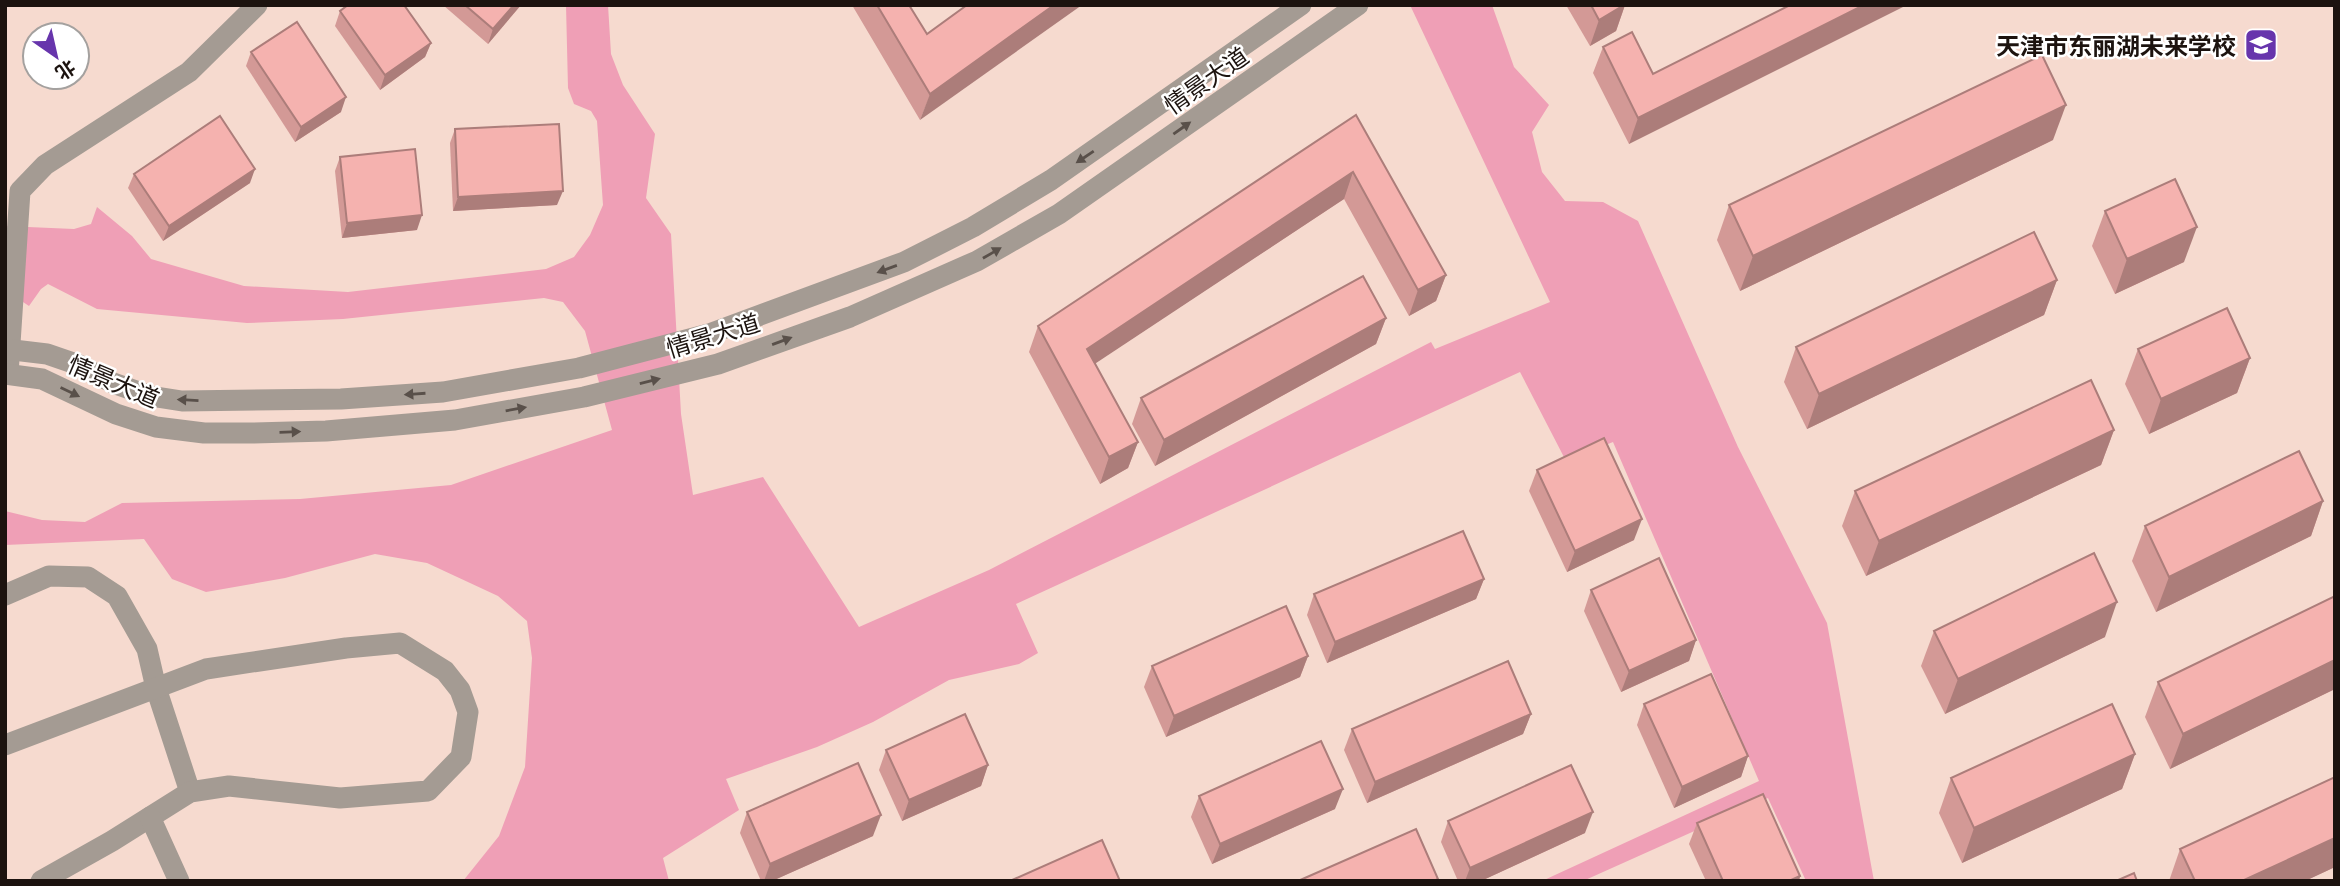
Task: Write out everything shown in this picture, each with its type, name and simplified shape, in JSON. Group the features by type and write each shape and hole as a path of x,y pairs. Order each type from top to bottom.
{"street":[{"path":"7,374 19,215 13,191 46,165 189,72 257,5"},
{"name":"情景大道","path":"7,349 47,354 150,396 182,401 341,399 443,392 579,368 709,334 904,262 973,227 1051,180 1301,5"},
{"name":"情景大道","path":"7,374 42,379 116,414 156,427 204,433 326,430 466,418 584,397 718,364 850,317 977,261 1059,214 1358,5"},
{"path":"5,595 49,576 88,577 117,596 147,649 156,688 190,792"},
{"path":"5,745 206,669 346,648 400,643 445,671 460,690 468,712 461,757 428,791 340,798 229,786 190,792 113,841 41,881"},
{"path":"150,817 179,881"}],"shaded area":[{"path":"566,5 608,5 611,54 623,85 655,134 646,198 671,234 681,414 693,495 763,477 859,627 989,570 1431,342 1435,349 1550,302 1410,5 1492,5 1514,67 1549,105 1532,132 1542,172 1565,201 1603,202 1638,221 1738,447 1827,623 1874,881 1806,881 1768,798 1583,881 1542,881 1759,781 1613,442 1566,461 1520,372 1016,604 1038,653 1019,664 949,680 873,722 817,747 726,779 739,810 663,858 669,881 463,881 499,836 525,767 532,658 527,621 498,596 427,563 375,554 285,578 206,592 172,579 144,539 5,545 5,511 42,520 85,522 122,503 300,499 451,485 612,430 585,331 563,302 544,298 343,319 247,323 97,309 48,284 29,306 5,290 5,226 74,229 91,224 97,207 132,236 151,259 244,286 348,292 546,269 574,257 590,235 603,205 597,121 591,111 574,104 568,88"}],"building":[{"path":"348,5 404,5 431,43 385,75 340,11"},
{"path":"465,5 514,5 493,29"},
{"path":"877,5 909,5 927,34 967,5 1054,5 930,94"},
{"path":"1591,5 1624,5 1599,20"},
{"path":"1790,5 1864,5 1638,118 1603,47 1632,32 1653,74"},
{"path":"297,22 346,97 301,127 251,52"},
{"path":"2042,55 2066,105 1753,256 1729,205"},
{"path":"1356,115 1446,275 1418,290 1353,172 1087,349 1138,442 1109,457 1038,326"},
{"path":"220,116 255,169 169,226 134,174"},
{"path":"559,124 563,191 458,197 455,129"},
{"path":"415,149 422,215 347,223 340,157"},
{"path":"2175,179 2197,227 2127,259 2105,211"},
{"path":"2034,232 2057,280 1819,394 1796,347"},
{"path":"1363,276 1386,318 1164,440 1141,398"},
{"path":"2227,308 2250,358 2161,399 2138,349"},
{"path":"2091,380 2114,430 1879,541 1855,491"},
{"path":"1604,438 1642,519 1575,551 1537,470"},
{"path":"2299,451 2323,501 2169,577 2145,526"},
{"path":"1463,531 1484,579 1335,642 1314,594"},
{"path":"2094,553 2117,602 1958,679 1934,631"},
{"path":"1659,558 1696,640 1629,671 1591,590"},
{"path":"2335,596 2335,660 2183,734 2158,682"},
{"path":"1286,606 1308,656 1174,716 1152,666"},
{"path":"1508,661 1531,714 1375,782 1352,729"},
{"path":"1711,674 1748,756 1682,787 1644,704"},
{"path":"2112,704 2135,754 1974,828 1951,778"},
{"path":"965,714 988,765 909,800 886,750"},
{"path":"1321,741 1343,789 1220,844 1199,796"},
{"path":"858,763 881,815 770,864 747,812"},
{"path":"1571,765 1593,812 1470,868 1448,821"},
{"path":"2335,777 2335,838 2242,881 2195,881 2180,849"},
{"path":"1763,794 1800,876 1789,881 1723,881 1697,823"},
{"path":"1416,829 1438,879 1434,881 1298,881"},
{"path":"1102,840 1120,881 1010,881"},
{"path":"2134,873 2137,881 2116,881"}],"place":[{"name":"天津市东丽湖未来学校","path":"2261,45"}]}
